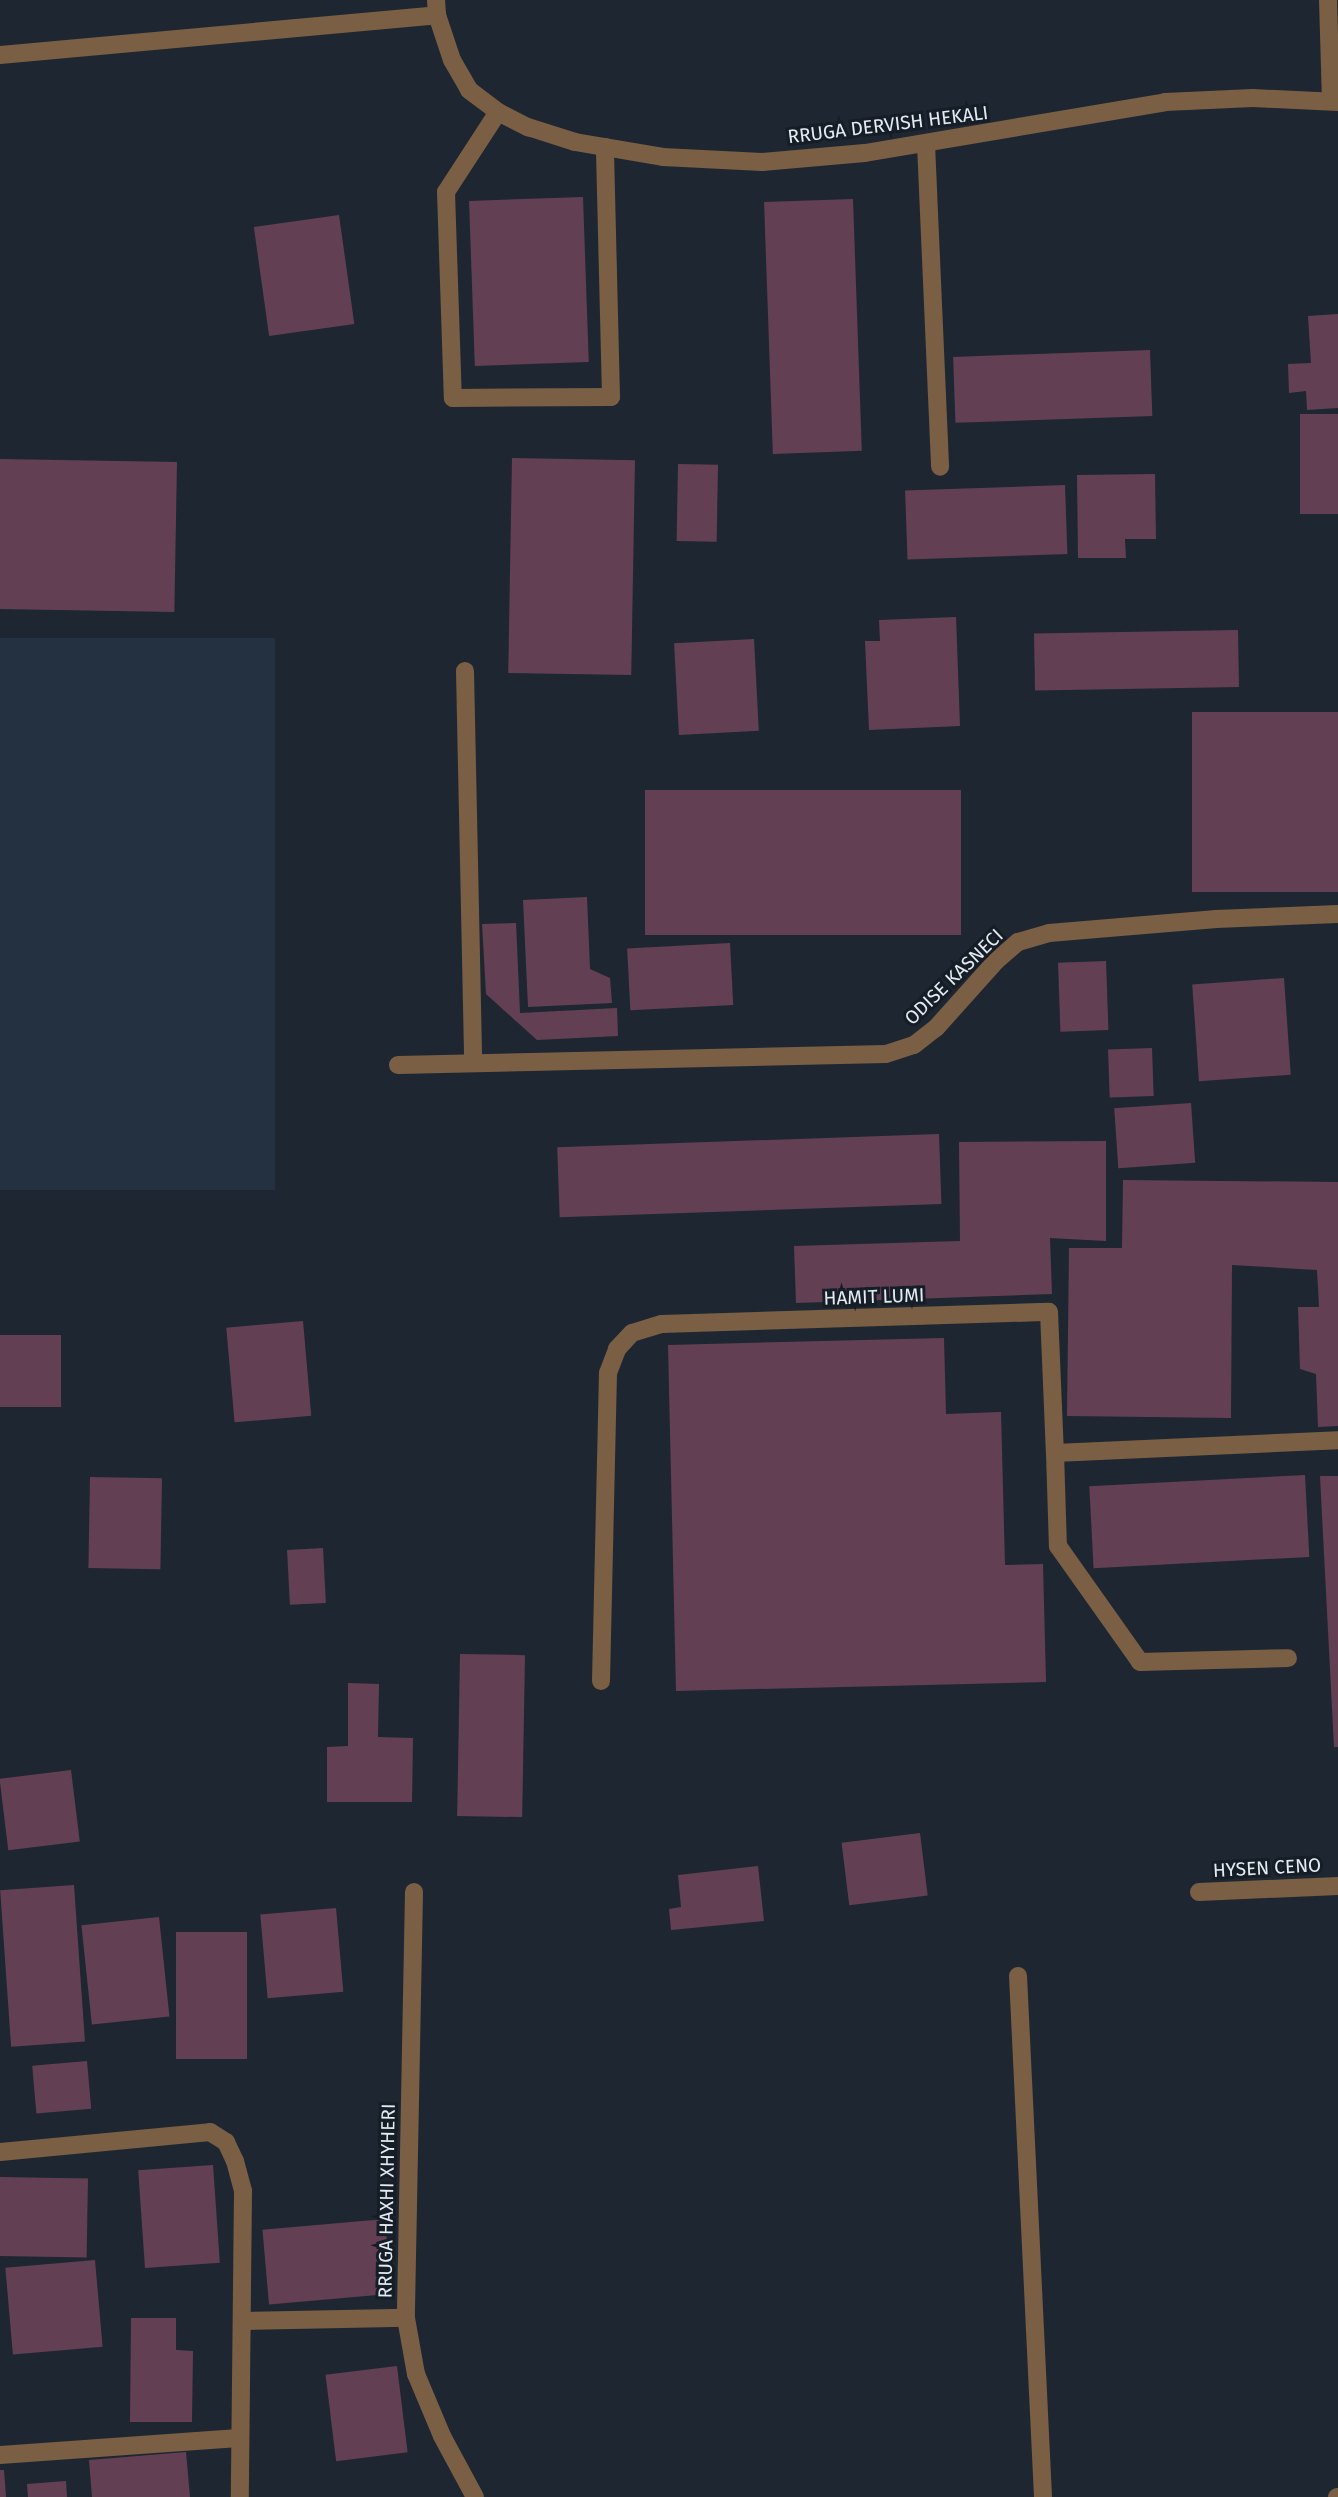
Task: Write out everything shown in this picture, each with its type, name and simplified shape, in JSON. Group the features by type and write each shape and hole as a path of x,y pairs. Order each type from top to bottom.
{"street":[{"path":"1328,0 1334,102"},
{"path":"0,55 436,7"},
{"name":"RRUGA DERVISH HEKALI","path":"436,7 452,60 470,90 498,112 528,127 605,147 663,158 762,162 865,153 1165,103 1253,98 1334,102"},
{"path":"498,112 446,192 453,398 611,397 605,147"},
{"path":"926,144 940,467"},
{"path":"466,671 473,1063"},
{"name":"ODISE KASNECI","path":"398,1065 886,1054 914,1045 925,1037 996,961 1018,942 1039,936 1216,919 1338,914"},
{"name":"HAMIT LUMI","path":"601,1681 608,1373 617,1349 632,1333 662,1324 1049,1312 1055,1453"},
{"path":"1288,1658 1140,1662 1058,1546 1055,1453 1338,1440"},
{"name":"HYSEN CENO","path":"1199,1892 1338,1886"},
{"name":"RRUGA HAXHI XHYHERI","path":"414,1892 406,2318 416,2374 442,2436 475,2497"},
{"path":"1018,1976 1043,2497"},
{"path":"0,2152 210,2132 226,2142 235,2161 243,2191 243,2321 238,2438 240,2497"},
{"path":"243,2321 406,2318"},
{"path":"0,2455 238,2438"}],"shaded area":[{"path":"0,638 275,638 275,1190 0,1190"}],"building":[{"path":"583,197 589,362 475,366 469,201"},
{"path":"853,199 862,451 773,454 764,202"},
{"path":"339,215 354,324 269,336 254,227"},
{"path":"1338,314 1338,408 1307,410 1306,391 1289,393 1288,364 1311,363 1308,316"},
{"path":"1150,350 1152,416 955,423 953,357"},
{"path":"1300,414 1338,414 1338,514 1300,514"},
{"path":"512,458 635,460 631,675 508,673"},
{"path":"0,459 177,462 174,612 0,609"},
{"path":"678,464 718,465 717,542 677,541"},
{"path":"1155,474 1156,539 1125,539 1126,558 1078,558 1077,475"},
{"path":"1065,485 1067,554 908,560 905,491"},
{"path":"956,617 960,726 869,730 865,641 880,641 879,620"},
{"path":"1238,630 1239,687 1035,691 1034,634"},
{"path":"754,639 759,731 679,735 674,643"},
{"path":"1192,712 1338,712 1338,892 1192,892"},
{"path":"645,790 961,790 961,935 645,935"},
{"path":"587,897 590,969 610,978 612,1003 528,1007 523,900"},
{"path":"516,923 520,1013 617,1008 618,1036 537,1040 486,994 482,924"},
{"path":"730,943 733,1005 630,1010 627,948"},
{"path":"1106,961 1108,1030 1060,1032 1058,963"},
{"path":"1284,978 1291,1075 1199,1081 1192,984"},
{"path":"1152,1048 1154,1096 1110,1098 1108,1050"},
{"path":"1191,1103 1195,1163 1118,1168 1114,1108"},
{"path":"939,1134 941,1204 560,1217 557,1147"},
{"path":"1106,1141 1106,1241 1050,1238 1052,1294 796,1303 794,1246 960,1241 959,1142"},
{"path":"1123,1180 1338,1182 1338,1426 1318,1427 1316,1374 1300,1369 1298,1307 1319,1307 1317,1270 1232,1265 1231,1418 1067,1416 1069,1248 1122,1248"},
{"path":"303,1321 311,1416 235,1422 226,1328"},
{"path":"0,1335 61,1335 61,1407 0,1407"},
{"path":"944,1338 946,1414 1001,1412 1005,1565 1043,1564 1046,1682 676,1691 668,1345"},
{"path":"1305,1475 1309,1557 1094,1568 1089,1486"},
{"path":"1320,1476 1338,1476 1338,1747 1334,1747"},
{"path":"90,1477 162,1478 160,1569 88,1568"},
{"path":"323,1548 326,1603 290,1605 287,1550"},
{"path":"460,1654 525,1655 522,1817 457,1816"},
{"path":"348,1683 379,1684 378,1737 413,1738 412,1802 327,1802 327,1747 348,1746"},
{"path":"71,1770 80,1841 8,1850 0,1779"},
{"path":"920,1833 928,1896 849,1905 842,1843"},
{"path":"758,1866 764,1921 671,1930 669,1909 681,1907 678,1875"},
{"path":"74,1885 85,2042 11,2047 0,1890"},
{"path":"336,1908 343,1992 268,1998 260,1915"},
{"path":"159,1917 169,2016 92,2025 81,1925"},
{"path":"176,1932 247,1932 247,2059 176,2059"},
{"path":"87,2061 91,2109 36,2114 32,2066"},
{"path":"213,2165 220,2263 145,2268 138,2170"},
{"path":"0,2177 88,2179 87,2258 0,2256"},
{"path":"385,2219 392,2294 269,2304 262,2230"},
{"path":"95,2260 103,2347 13,2355 5,2268"},
{"path":"131,2318 176,2318 176,2350 193,2351 192,2422 130,2422"},
{"path":"397,2366 408,2452 336,2461 326,2375"},
{"path":"186,2452 190,2497 92,2497 89,2460"},
{"path":"0,2470 4,2470 6,2497 0,2497"},
{"path":"66,2481 67,2497 28,2497 27,2484"}]}
